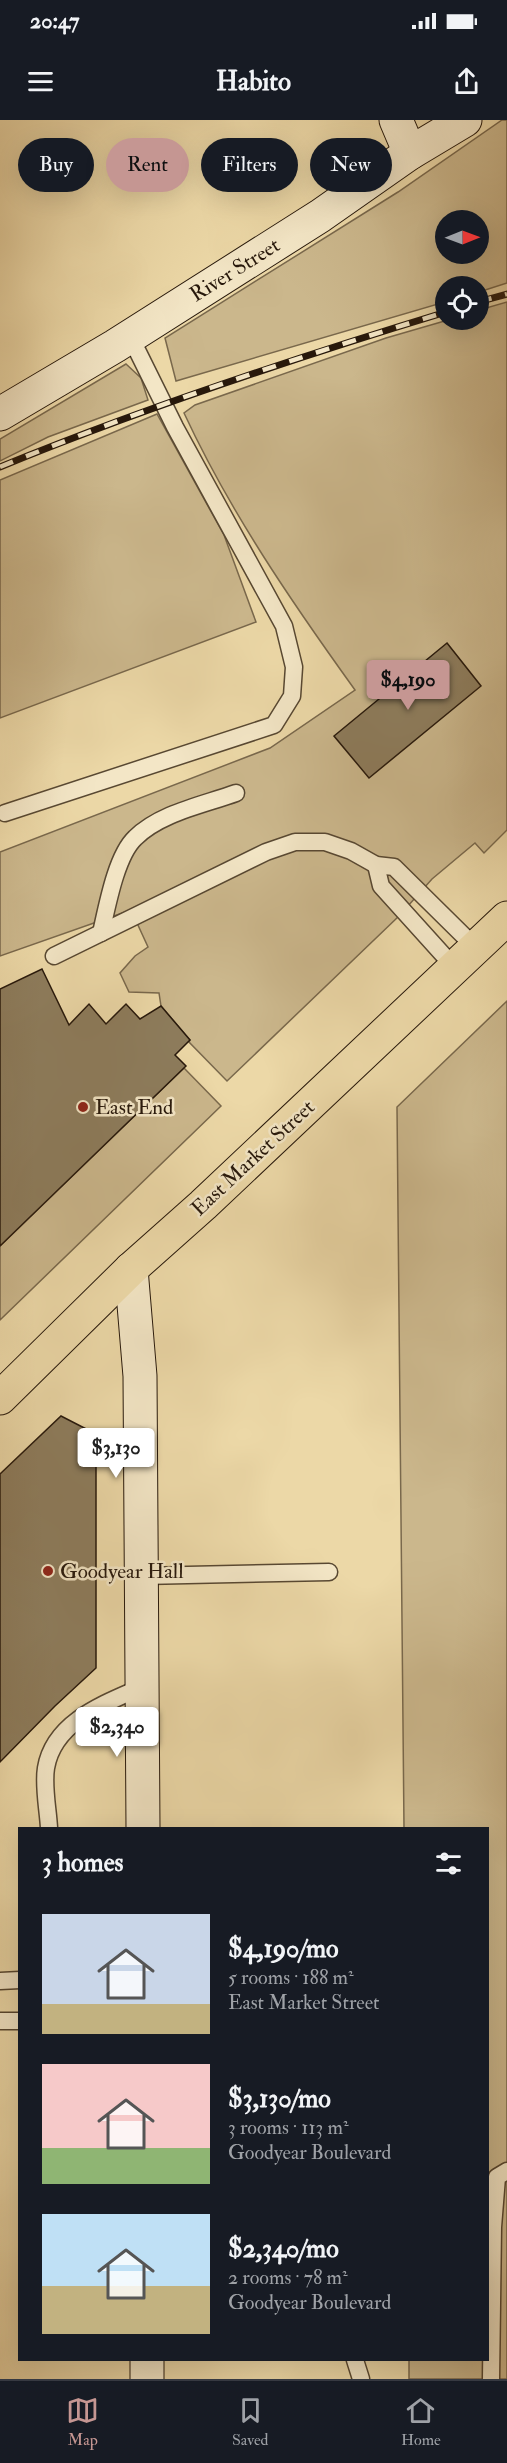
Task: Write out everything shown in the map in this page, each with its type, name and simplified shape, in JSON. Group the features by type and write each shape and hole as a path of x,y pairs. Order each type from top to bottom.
{"main road":[{"name":"East Market Street","path":"0,1398 131,1269 203,1205 507,918"}],"street":[{"path":"396,120 410,153"},
{"name":"River Street","path":"0,414 130,336 320,216 410,153 465,120"},
{"path":"131,1269 140,1376 143,1827"},
{"path":"147,2361 147,2379"}],"lane":[{"path":"5,813 274,725 292,696 294,667 284,626 175,428 130,336"},
{"path":"101,933 117,869 134,838 164,819 236,793"},
{"path":"54,956 266,852 296,842 325,842 351,851 376,865 394,867 466,958"},
{"path":"376,865 381,886 466,958"},
{"path":"142,1576 328,1572"},
{"path":"49,1827 46,1767 57,1742 68,1726 98,1707 142,1687"},
{"path":"0,1981 18,1980"},
{"path":"0,2021 18,2021"},
{"path":"491,2379 494,2217 497,2177 507,2171"},
{"path":"355,2361 361,2379"}],"shaded area":[{"path":"502,120 507,120 507,283 489,289 489,276 435,276 435,305 176,381 165,338 398,192"},
{"path":"507,302 507,830 484,853 475,843 432,879 399,916 227,1081 189,1042 190,1040 161,1006 159,993 129,992 120,973 135,956 148,947 131,910 0,956 0,852 270,748 355,690 241,521 184,413 195,405 386,338 435,324 435,330 489,330 489,307"},
{"path":"126,364 141,378 148,400 48,437 0,461 0,439"},
{"path":"157,414 224,535 256,622 0,718 0,480"},
{"path":"507,1001 507,2379 409,2379 409,2361 489,2361 489,1827 404,1827 397,1107"},
{"path":"184,1068 221,1106 0,1320 0,1246"}],"building":[{"path":"447,643 481,686 369,778 334,736"},
{"name":"East End","path":"42,969 69,1025 89,1004 106,1024 126,1004 140,1019 161,1006 190,1040 175,1055 186,1066 0,1246 0,989"},
{"name":"Goodyear Hall","path":"61,1416 96,1434 96,1668 0,1762 0,1474"}],"railway":[{"path":"489,299 507,294"},
{"path":"0,467 221,384 435,315"}],"place":[{"name":"East End","path":"83,1107"},
{"name":"Goodyear Hall","path":"48,1571"}]}
